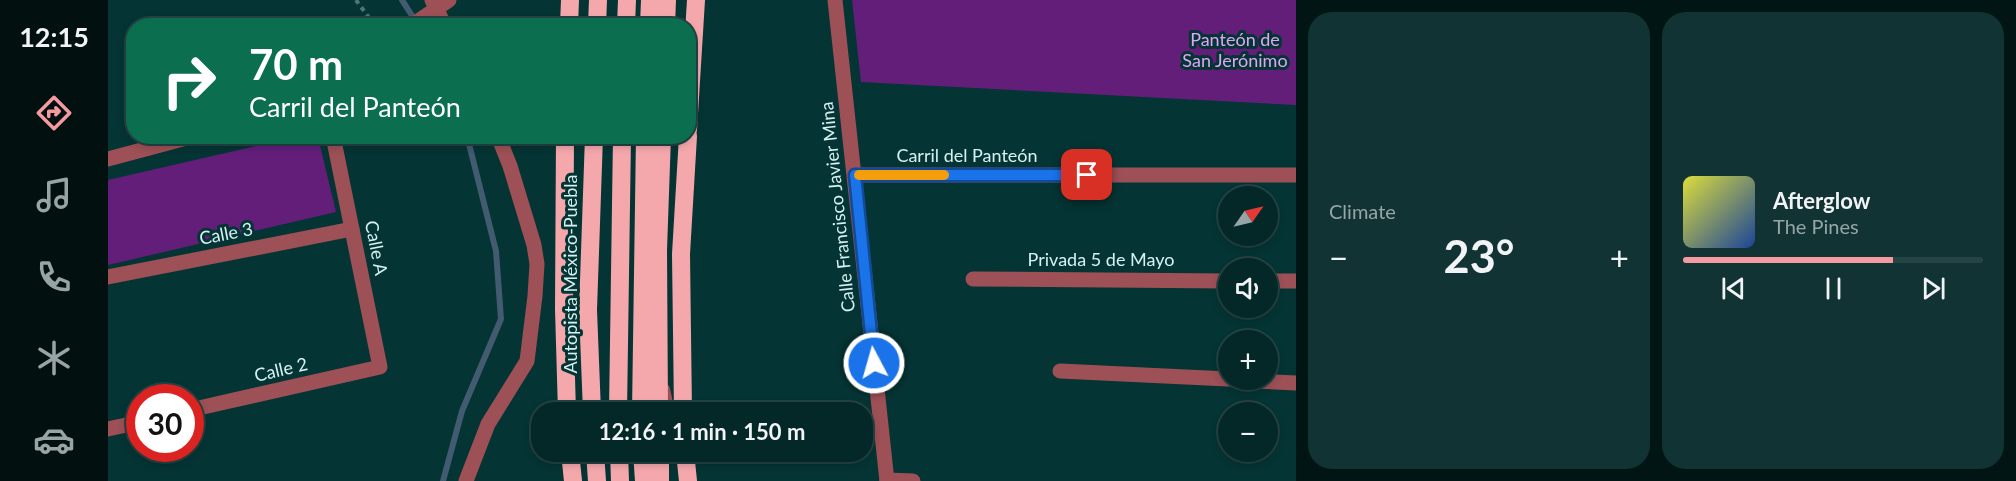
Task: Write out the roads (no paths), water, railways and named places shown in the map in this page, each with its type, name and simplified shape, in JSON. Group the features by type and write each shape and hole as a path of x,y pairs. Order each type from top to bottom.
{"highway":[{"path":"569,18 570,0"},
{"path":"597,18 598,0"},
{"path":"626,18 627,0"},
{"path":"649,18 650,0"},
{"path":"666,18 667,0"},
{"path":"695,18 696,0"},
{"path":"565,144 564,309 567,402"},
{"name":"Autopista México-Puebla","path":"592,402 588,310 594,144"},
{"path":"618,402 622,144"},
{"path":"641,402 645,144"},
{"path":"659,402 662,144"},
{"path":"683,402 681,254 688,144"},
{"path":"571,462 573,481"},
{"path":"596,462 597,481"},
{"path":"619,462 620,481"},
{"path":"643,462 644,481"},
{"path":"660,462 660,481"},
{"path":"686,462 687,481"}],"street":[{"name":"Calle Francisco Javier Mina","path":"836,0 887,481"},
{"path":"421,18 437,5"},
{"path":"108,159 164,144"},
{"name":"Calle A","path":"335,144 380,368"},
{"path":"466,481 488,424 527,361 535,296 537,264 534,244 501,144"},
{"name":"Carril del Panteón","path":"855,175 1296,175"},
{"name":"Calle 3","path":"108,277 352,229"},
{"name":"Privada 5 de Mayo","path":"973,279 1218,281"},
{"path":"1278,281 1296,281"},
{"name":"Calle 2","path":"204,407 380,368"},
{"path":"1060,371 1218,379"},
{"path":"1278,382 1296,383"},
{"path":"108,429 126,425"},
{"path":"887,481 914,481"}],"lane":[{"path":"658,358 668,402"},
{"path":"682,462 687,481"}],"waterway":[{"path":"402,0 413,18"},
{"path":"443,481 462,411 501,319 496,251 469,144"}],"park label":[{"name":"Panteón de San Jerónimo","path":"1235,50"}]}
